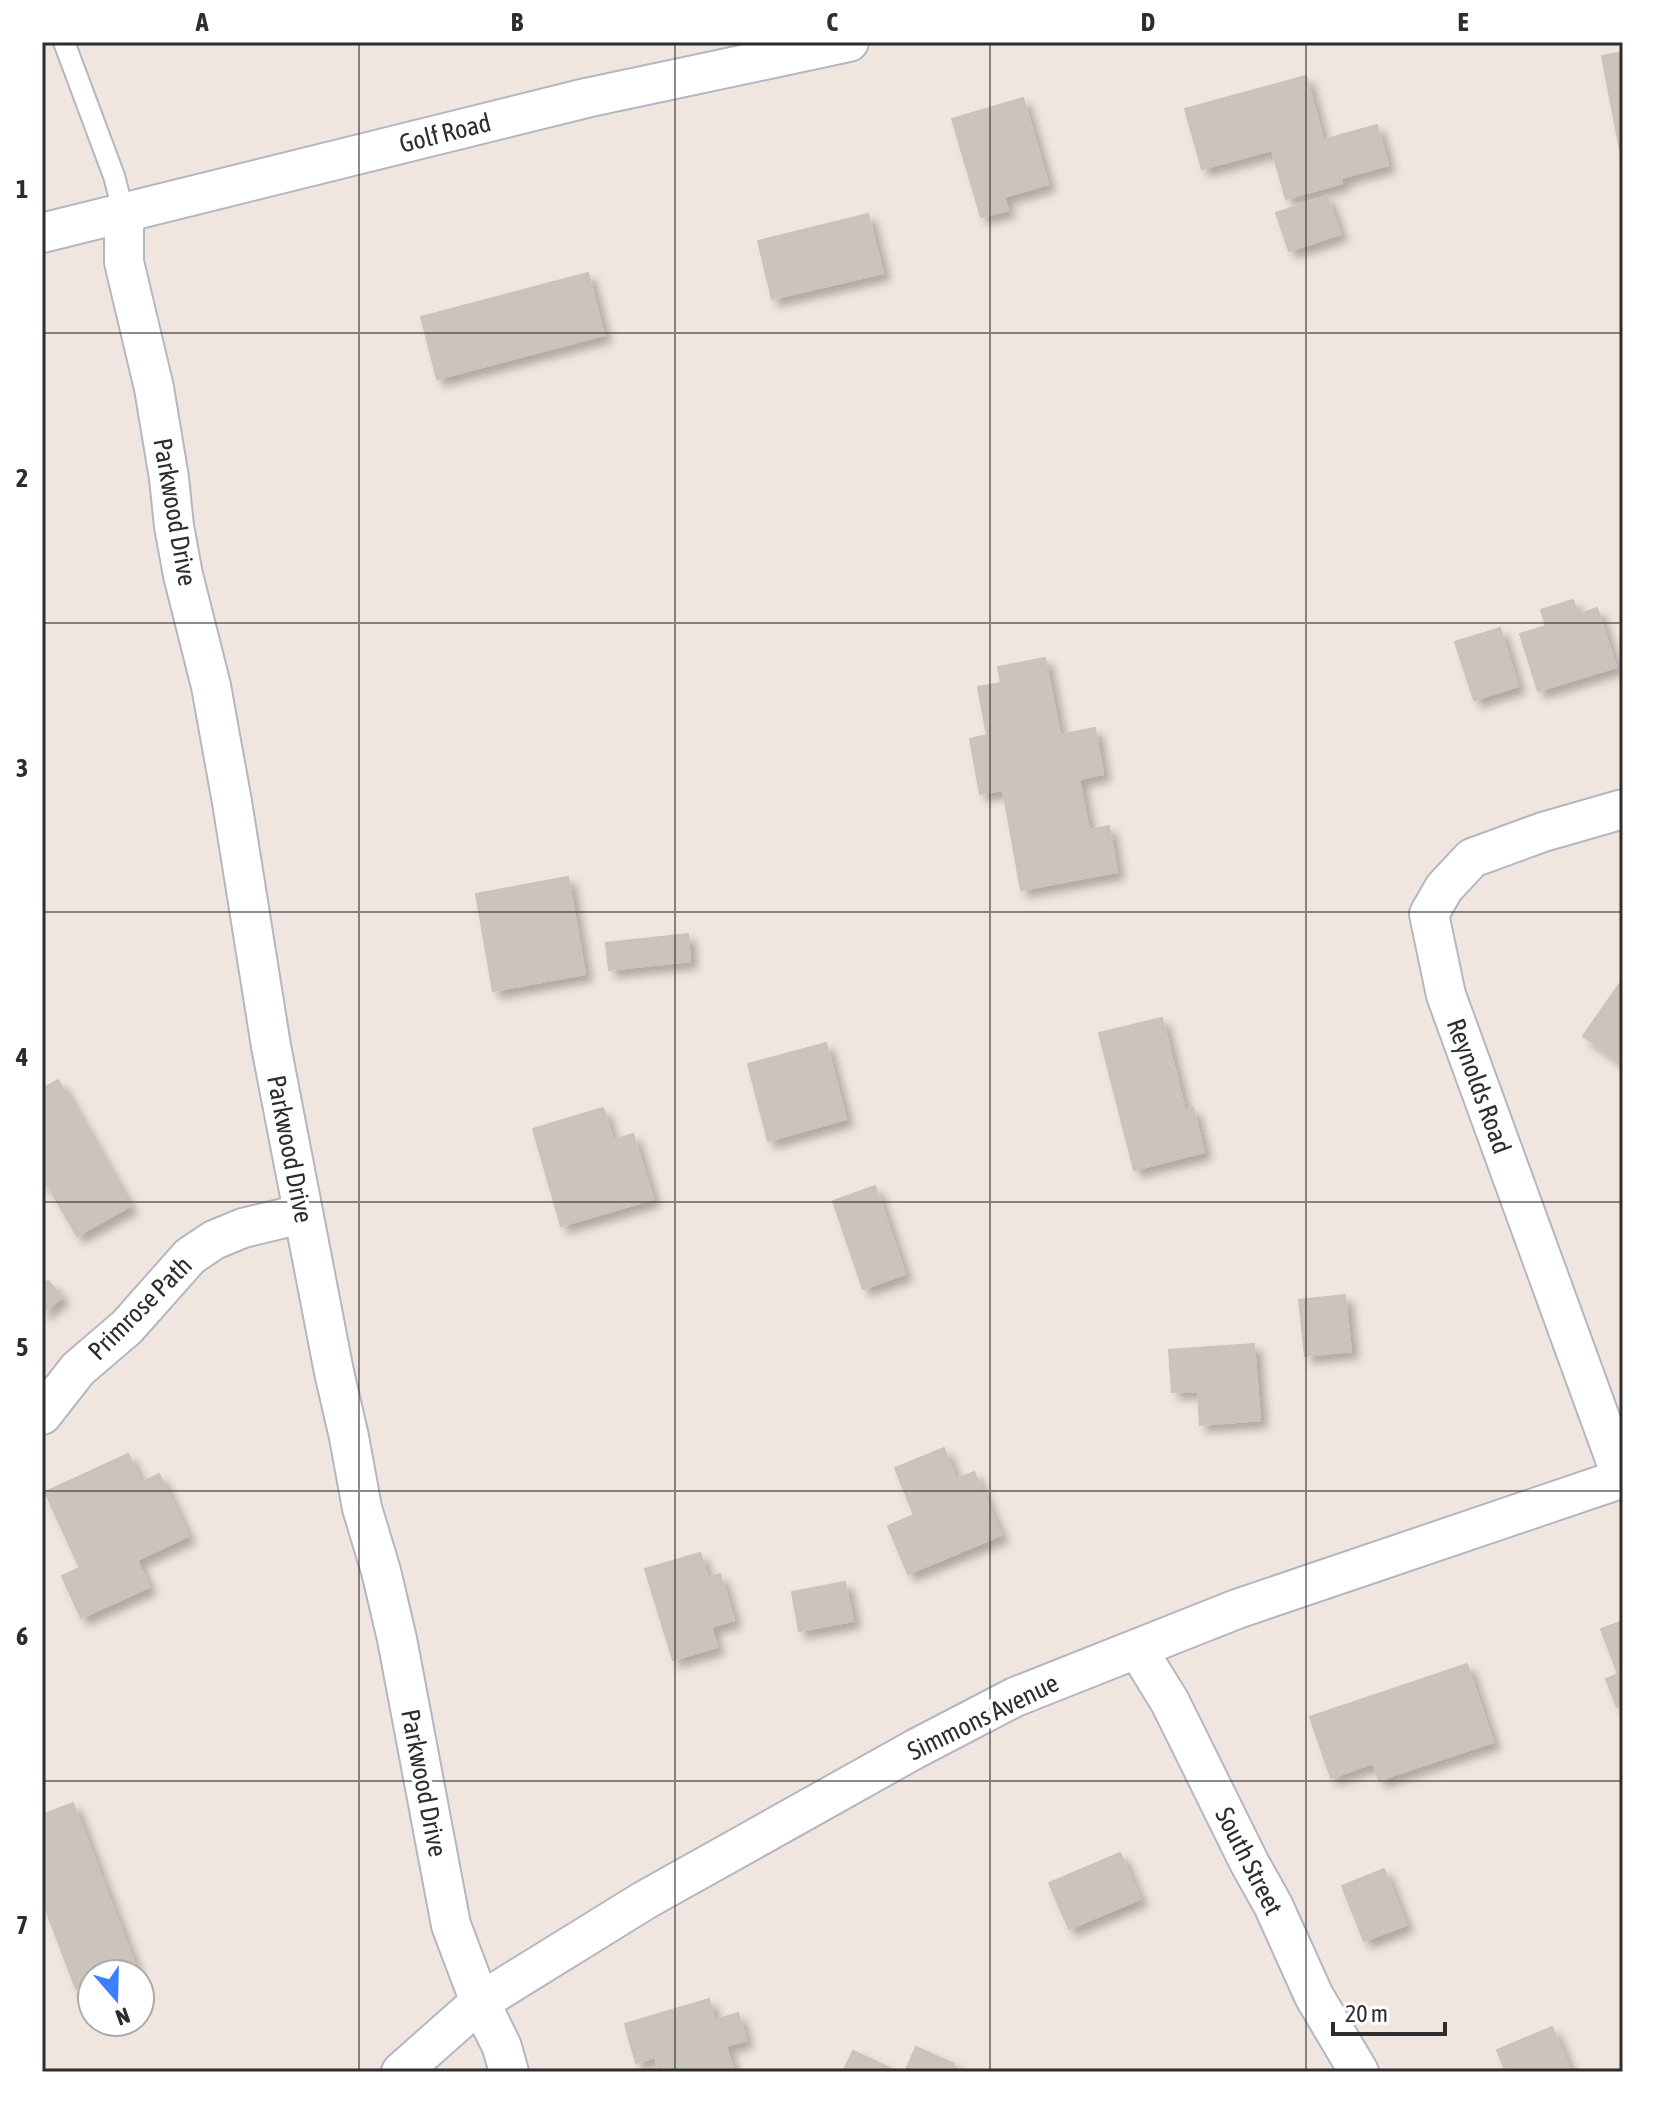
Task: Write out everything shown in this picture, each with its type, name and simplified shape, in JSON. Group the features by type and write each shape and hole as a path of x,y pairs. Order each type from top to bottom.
{"street":[{"name":"Golf Road","path":"42,233 586,98 849,42"},
{"name":"Parkwood Drive","path":"124,214 124,262 154,388 183,575 211,686 301,1214 362,1508 397,1639 451,1925 480,2002 502,2047 509,2072"},
{"name":"Reynolds Road","path":"1623,809 1543,832 1472,858 1444,888 1429,914 1446,995 1615,1459 1623,1469"},
{"name":"Primrose Path","path":"42,1415 78,1369 127,1327 190,1256 214,1240 243,1228 301,1214"},
{"name":"Simmons Avenue","path":"401,2072 480,2002 645,1900 915,1749 1015,1697 1237,1609 1623,1478"},
{"name":"South Street","path":"1138,1650 1170,1702 1273,1905 1314,1996 1359,2072"}],"lane":[{"path":"64,42 114,176 124,214"}],"building":[{"path":"1623,52 1623,165 1602,56"},
{"path":"1306,76 1323,140 1377,125 1388,165 1341,178 1342,183 1286,199 1272,150 1202,169 1185,109"},
{"path":"1023,98 1048,184 1004,197 1008,210 981,217 952,119"},
{"path":"1327,196 1340,234 1289,251 1276,213"},
{"path":"868,214 883,273 772,299 758,241"},
{"path":"588,273 604,335 437,379 421,317"},
{"path":"1573,600 1578,615 1597,608 1616,667 1538,691 1520,634 1546,626 1541,610"},
{"path":"1500,628 1518,686 1474,700 1455,642"},
{"path":"1045,658 1060,735 1095,728 1103,774 1079,779 1089,830 1109,826 1117,872 1021,890 1003,790 980,794 970,739 987,735 978,687 1001,683 998,667"},
{"path":"568,877 585,974 493,991 476,894"},
{"path":"688,934 690,961 609,970 606,943"},
{"path":"1623,979 1623,1064 1583,1036"},
{"path":"1162,1018 1185,1110 1193,1108 1204,1152 1134,1170 1099,1033"},
{"path":"826,1043 846,1119 768,1141 748,1064"},
{"path":"58,1080 130,1206 77,1236 47,1184 42,1187 42,1089"},
{"path":"603,1108 613,1140 633,1134 653,1199 561,1226 533,1129"},
{"path":"875,1186 905,1274 863,1289 833,1201"},
{"path":"48,1281 62,1297 42,1313 42,1286"},
{"path":"1345,1295 1351,1351 1305,1356 1299,1300"},
{"path":"1254,1344 1260,1420 1200,1425 1198,1391 1172,1392 1169,1350"},
{"path":"944,1448 956,1479 974,1472 1001,1535 908,1574 888,1526 914,1515 895,1468"},
{"path":"128,1454 141,1483 159,1474 188,1536 137,1560 149,1587 81,1618 62,1576 80,1568 45,1492"},
{"path":"700,1553 708,1578 720,1574 734,1620 711,1627 717,1647 673,1660 645,1569"},
{"path":"845,1582 853,1621 799,1631 792,1592"},
{"path":"1623,1621 1623,1705 1617,1707 1606,1679 1618,1674 1601,1629"},
{"path":"1467,1664 1493,1742 1379,1780 1373,1763 1331,1778 1310,1717"},
{"path":"73,1803 132,1958 76,1958 76,1989 42,1899 42,1815"},
{"path":"1120,1853 1140,1899 1069,1929 1049,1883"},
{"path":"1384,1869 1406,1925 1364,1941 1342,1886"},
{"path":"709,1999 715,2020 738,2013 746,2040 726,2046 734,2072 660,2072 655,2057 636,2063 625,2024"},
{"path":"1552,2027 1571,2072 1506,2072 1497,2050"},
{"path":"916,2047 954,2064 950,2072 905,2072"},
{"path":"853,2051 898,2072 843,2072"}]}
